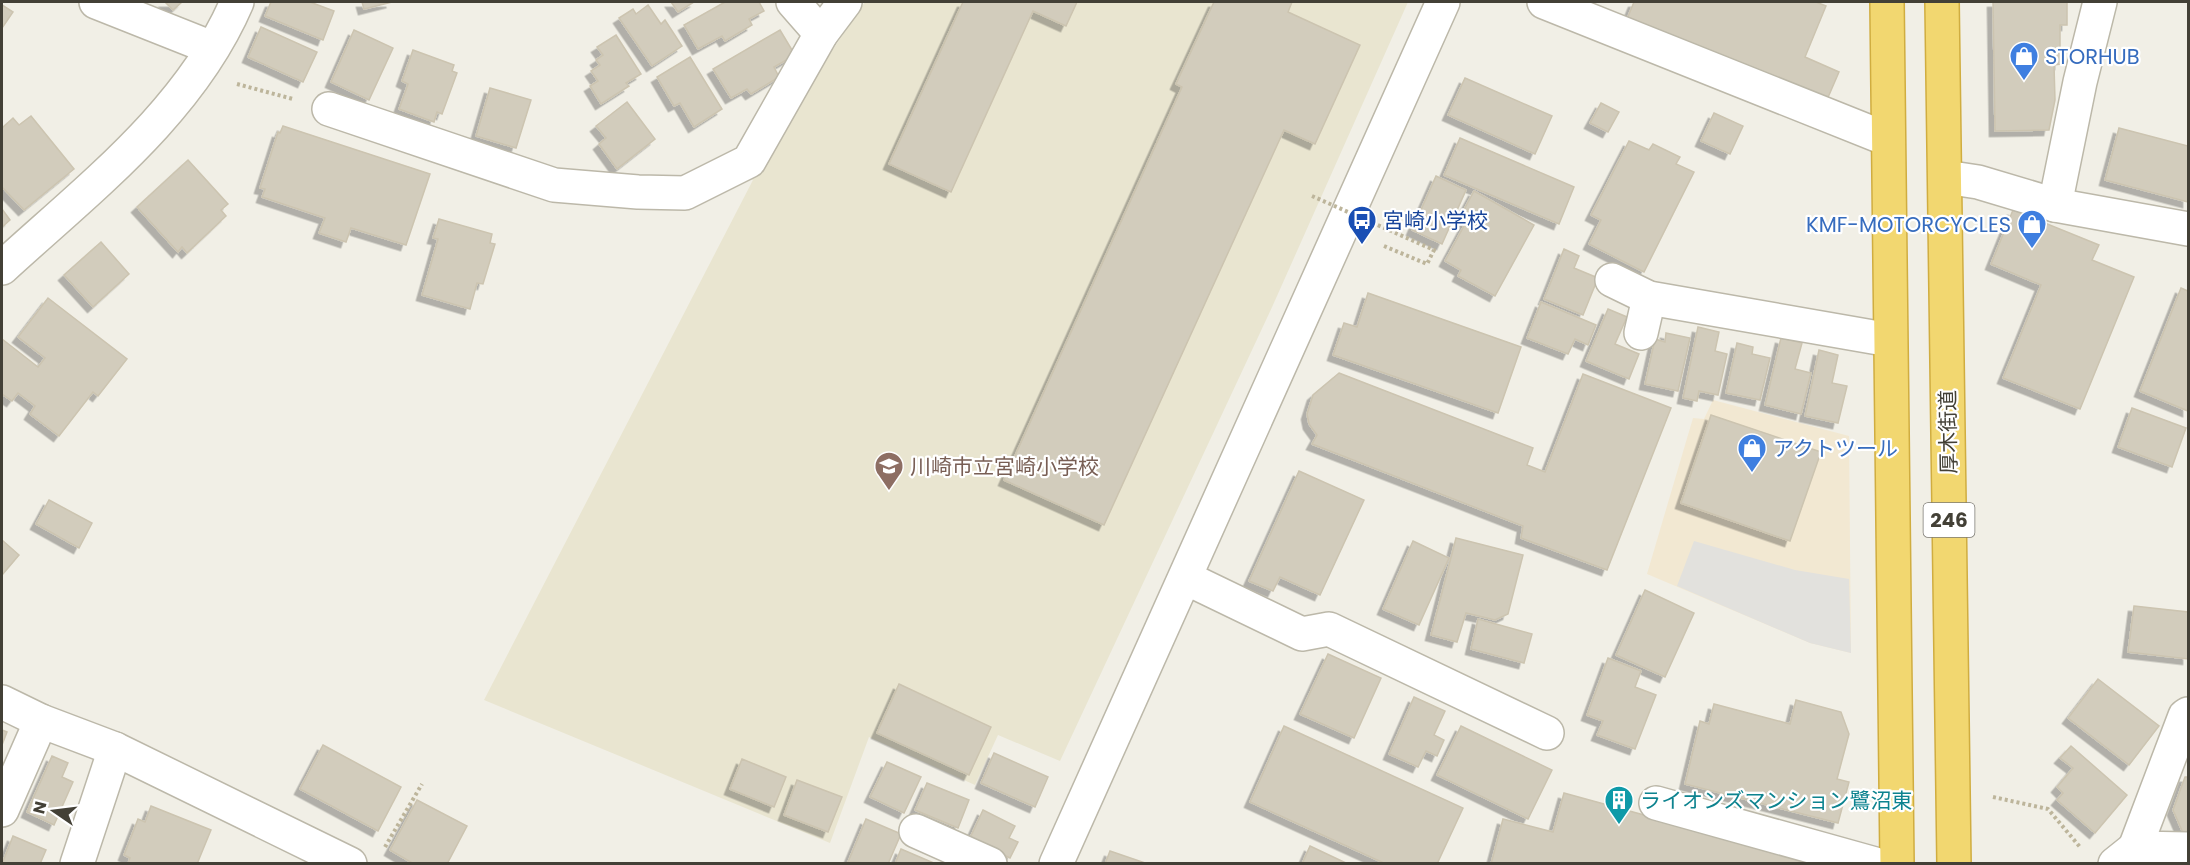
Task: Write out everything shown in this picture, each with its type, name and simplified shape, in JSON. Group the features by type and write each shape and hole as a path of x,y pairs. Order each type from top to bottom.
{"highway":[{"name":"246","path":"1887,2 1897,864"},
{"name":"厚木街道","path":"1941,2 1954,864"}],"street":[{"path":"96,2 204,60"},
{"path":"2,268 145,136 226,29 237,2"},
{"path":"793,2 821,34"},
{"path":"329,109 554,185 638,192 685,192 749,161 821,34 844,2"},
{"path":"1056,864 1443,2"},
{"path":"1544,2 1887,139"},
{"path":"2055,205 2080,82 2100,2"},
{"path":"1945,177 1977,182 2055,205 2188,229"},
{"path":"1612,280 1649,298 1890,340"},
{"path":"1641,333 1649,298"},
{"path":"1186,578 1302,634 1329,629 1547,733"},
{"path":"2,702 41,721 115,749 350,864"},
{"path":"2112,855 2188,714"},
{"path":"2,810 41,721"},
{"path":"78,864 115,749"},
{"path":"1656,803 1875,864"},
{"path":"916,831 990,864"},
{"path":"2112,855 2188,849"}],"path":[{"path":"204,60 329,109"},
{"path":"1312,195 1434,250 1427,264 1384,246"},
{"path":"382,854 422,783"},
{"path":"1982,794 2048,809 2112,855"}],"shaded area":[{"name":"川崎市立宮崎小学校","path":"865,2 1408,2 1273,305 1060,761 998,735 975,785 869,737 830,843 484,700 753,180 747,176"},
{"path":"1713,400 1849,436 1851,653 1810,643 1647,574 1693,418 1704,419"},
{"path":"1694,541 1795,570 1849,579 1851,653 1810,643 1677,586"}],"building":[{"path":"165,2 182,2 173,10"},
{"path":"271,2 310,2 334,11 323,40 265,16"},
{"path":"362,2 392,2 364,9"},
{"path":"671,2 694,2 678,12"},
{"path":"725,2 759,2 764,11 749,19 752,25 725,41 722,36 698,49 684,25"},
{"path":"963,2 1077,2 1066,26 1033,11 951,192 889,164"},
{"path":"1214,2 1292,2 1288,12 1360,45 1315,144 1284,130 1104,525 1004,480 1182,87 1176,84"},
{"path":"1634,2 1816,2 1826,6 1805,57 1839,72 1826,102 1627,19"},
{"name":"STORHUB","path":"1993,2 2067,2 2067,25 2060,25 2060,64 2054,65 2055,100 2049,130 1995,131"},
{"path":"2,5 13,12 2,28"},
{"path":"648,5 661,24 665,20 682,46 652,66 619,18 633,9 636,14"},
{"path":"261,27 317,52 303,82 248,57"},
{"path":"354,30 393,48 369,100 331,82"},
{"path":"780,30 795,55 774,67 779,77 751,94 747,89 731,98 713,69"},
{"path":"616,35 641,74 626,83 629,86 601,104 590,86 598,81 591,71 600,65 596,60 603,55 597,47"},
{"path":"413,50 454,65 452,71 457,73 442,114 437,112 434,122 399,109 408,84 402,81"},
{"path":"690,57 722,109 694,127 680,103 674,106 657,77"},
{"path":"1465,78 1552,116 1535,154 1448,115"},
{"path":"490,88 531,100 516,148 476,136"},
{"path":"627,102 655,139 617,169 599,144 606,138 596,126"},
{"path":"1601,103 1619,112 1608,132 1590,123"},
{"path":"1714,113 1743,126 1730,154 1701,141"},
{"path":"31,116 74,169 24,210 2,187 2,128 13,118 19,125"},
{"path":"283,126 430,174 406,245 351,228 346,242 319,233 325,218 262,197 265,189 260,188 278,132 280,133"},
{"path":"2119,128 2188,146 2188,202 2105,180"},
{"path":"1460,138 1574,187 1559,224 1444,175"},
{"path":"1629,141 1649,150 1653,144 1680,157 1676,164 1694,172 1644,272 1589,244 1601,220 1591,215"},
{"path":"188,160 228,204 221,210 226,216 187,253 182,247 178,252 137,207"},
{"path":"1436,176 1466,190 1442,244 1412,230"},
{"path":"1474,191 1534,225 1495,296 1458,276 1461,270 1445,261 1466,222 1459,219"},
{"path":"2,209 10,220 2,227"},
{"path":"2013,210 2099,245 2092,260 2134,277 2080,409 2003,378 2041,285 1991,264"},
{"path":"439,219 492,234 490,243 495,244 483,284 477,283 470,309 422,295 438,239 433,238"},
{"path":"101,242 129,274 93,307 64,275"},
{"path":"1564,249 1579,256 1574,268 1598,278 1583,315 1544,299"},
{"path":"2181,288 2188,291 2188,411 2140,391"},
{"path":"1368,293 1521,347 1498,413 1333,355 1344,323 1357,327"},
{"path":"48,298 127,359 98,396 93,392 59,436 30,414 35,406 18,393 12,401 2,394 2,339 38,367 45,358 18,337"},
{"path":"1541,302 1596,325 1588,345 1575,339 1568,354 1527,338"},
{"path":"1608,309 1627,317 1615,344 1639,354 1629,379 1586,361"},
{"path":"1698,327 1719,332 1715,351 1727,354 1718,395 1699,391 1697,401 1683,398"},
{"path":"1666,333 1690,338 1678,391 1645,384 1655,339 1665,342"},
{"path":"1781,338 1802,343 1795,369 1811,373 1801,414 1765,405"},
{"path":"1737,343 1753,347 1752,354 1770,358 1760,400 1726,393"},
{"path":"1819,350 1838,355 1832,383 1847,386 1838,423 1805,416"},
{"path":"1339,373 1533,448 1527,465 1545,472 1583,374 1671,408 1607,570 1521,538 1523,526 1312,444 1317,435 1309,424 1307,414 1313,395"},
{"path":"2132,408 2186,428 2172,467 2118,447"},
{"path":"1711,415 1821,452 1790,541 1681,503"},
{"path":"1299,471 1364,500 1320,595 1280,577 1273,591 1249,581"},
{"path":"49,500 92,523 79,548 36,524"},
{"path":"1456,538 1523,555 1508,614 1495,620 1466,613 1457,642 1431,635"},
{"path":"2,540 19,555 2,575"},
{"path":"1413,541 1449,558 1419,625 1383,609"},
{"path":"1645,590 1694,613 1665,677 1616,655"},
{"path":"2134,606 2188,612 2188,659 2128,652"},
{"path":"1478,619 1532,634 1524,663 1471,649"},
{"path":"1328,654 1381,678 1354,738 1300,714"},
{"path":"1608,658 1641,671 1635,687 1656,695 1635,749 1597,735 1603,721 1587,715"},
{"path":"2098,679 2159,726 2129,765 2068,718"},
{"path":"899,684 991,727 969,775 877,733"},
{"path":"1414,697 1445,711 1434,735 1444,740 1437,756 1426,751 1418,767 1389,754"},
{"path":"1796,700 1841,712 1849,734 1837,779 1849,782 1838,823 1685,784 1700,721 1709,724 1714,704 1790,724"},
{"path":"1284,726 1463,808 1437,864 1386,864 1250,802"},
{"path":"1461,726 1552,770 1528,819 1437,775"},
{"path":"2,730 7,732 2,745"},
{"path":"323,745 401,787 378,831 300,789"},
{"path":"2071,746 2127,795 2095,833 2057,800 2063,793 2057,787 2073,768 2060,758"},
{"path":"994,753 1048,777 1035,807 981,783"},
{"path":"52,756 68,763 62,777 73,782 54,825 27,812"},
{"path":"742,759 786,777 774,807 730,789"},
{"path":"887,762 921,777 904,813 870,797"},
{"path":"2185,777 2188,777 2188,833 2183,833 2173,810"},
{"path":"797,780 842,797 828,832 784,815"},
{"path":"927,783 969,800 958,828 915,810"},
{"name":"ライオンズマンション鷺沼東","path":"1564,793 1822,864 1491,864 1503,819 1553,832"},
{"path":"417,800 467,826 447,864 414,864 390,850"},
{"path":"151,806 211,830 197,864 128,864 130,858 124,855 138,819 145,822"},
{"path":"983,810 1015,826 1009,838 1018,842 1010,858 970,838"},
{"path":"866,819 901,834 888,864 848,862"},
{"path":"13,836 46,850 40,864 2,864"},
{"path":"1310,846 1348,864 1302,864"},
{"path":"901,849 936,864 895,864"},
{"path":"1110,851 1148,864 1105,864"}],"place":[{"name":"STORHUB","path":"2024,82"},
{"name":"宮崎小学校","path":"1362,246"},
{"name":"KMF-MOTORCYCLES","path":"2032,250"},
{"name":"アクトツール","path":"1752,474"},
{"name":"川崎市立宮崎小学校","path":"889,492"},
{"name":"ライオンズマンション鷺沼東","path":"1619,826"}]}
